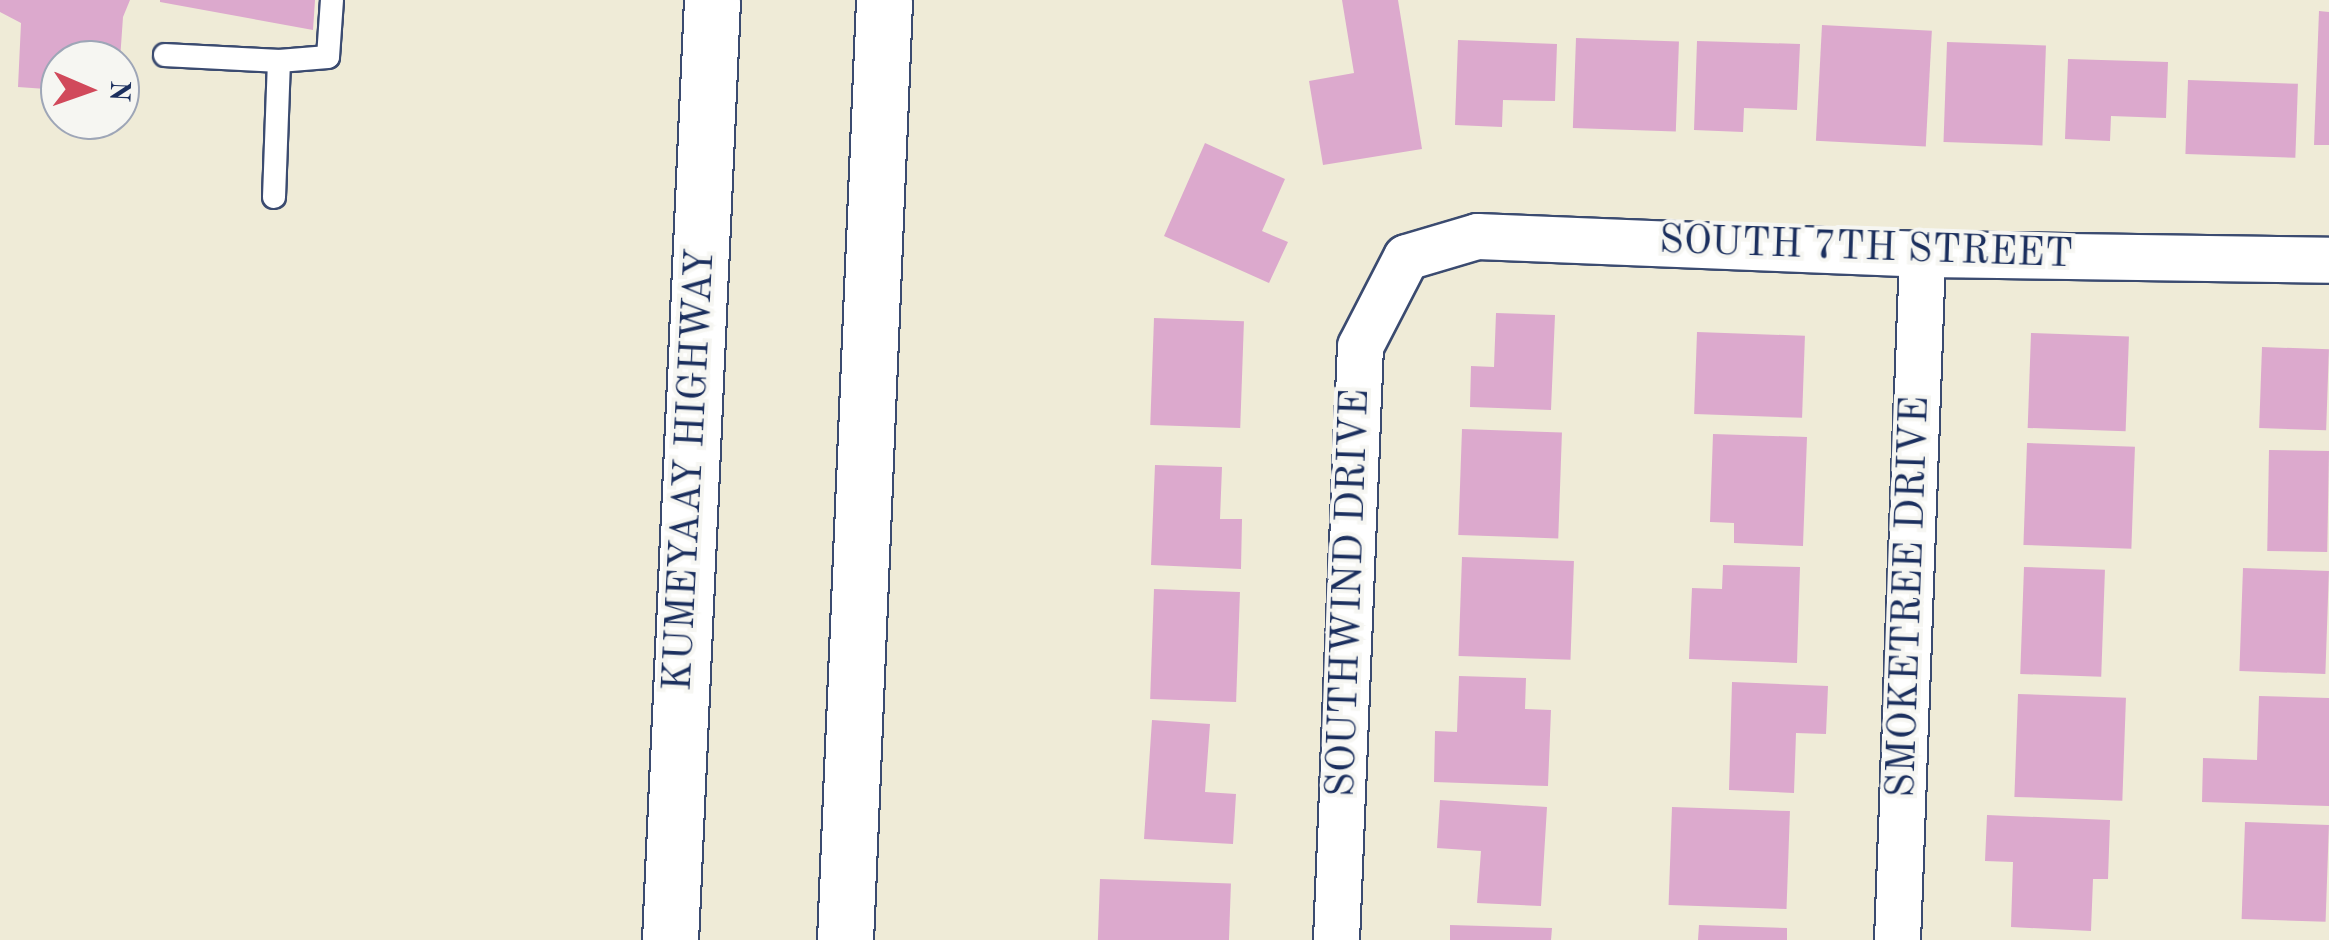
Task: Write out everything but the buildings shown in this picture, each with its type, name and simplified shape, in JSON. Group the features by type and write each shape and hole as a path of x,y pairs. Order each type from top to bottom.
{"highway":[{"name":"KUMEYAAY HIGHWAY","path":"670,940 712,0"},
{"path":"845,940 884,0"}],"street":[{"name":"SOUTH 7TH STREET","path":"1406,257 1477,236 1922,254 2329,260"},
{"name":"SMOKETREE DRIVE","path":"1897,940 1922,254"},
{"name":"SOUTHWIND DRIVE","path":"1336,940 1360,346 1406,257"}],"lane":[{"path":"165,55 279,60 328,56 332,0"},
{"path":"274,198 279,60"}]}
